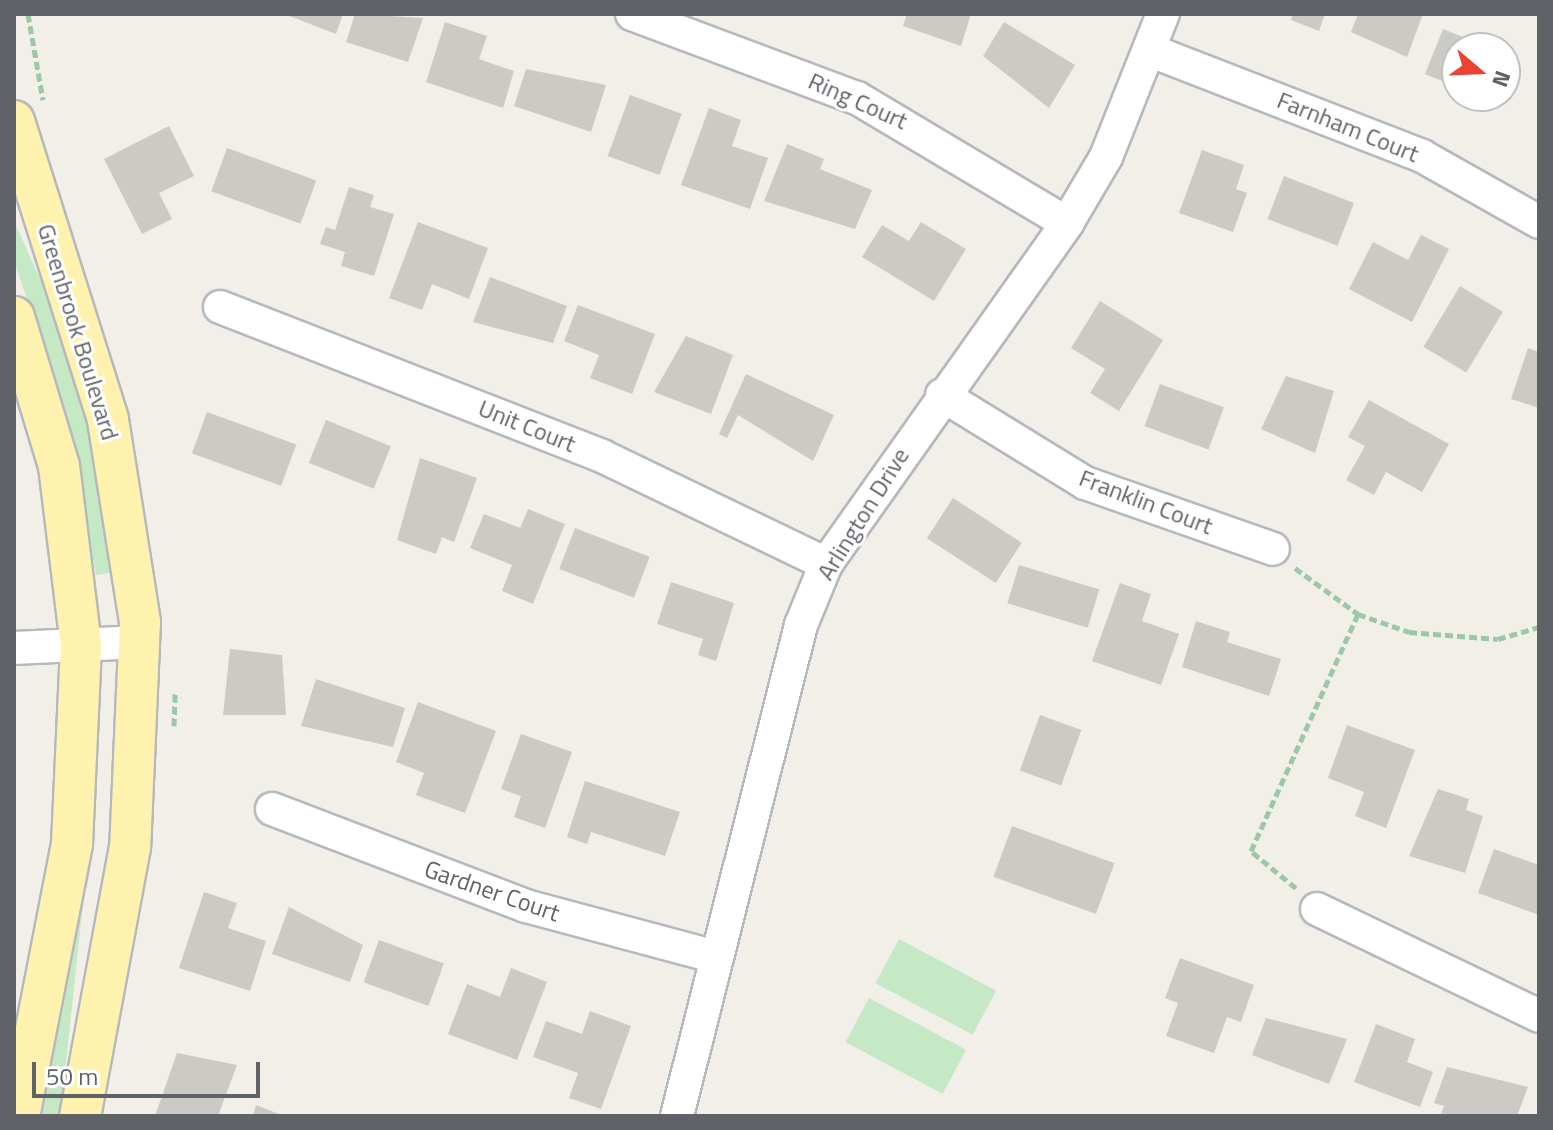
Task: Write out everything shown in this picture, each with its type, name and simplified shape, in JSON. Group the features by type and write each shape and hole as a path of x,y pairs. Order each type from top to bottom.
{"main road":[{"name":"Greenbrook Boulevard","path":"14,121 108,420 140,642 130,847 80,1116"},
{"path":"14,317 59,466 81,646 72,844 24,1034 19,1116"}],"street":[{"name":"Ring Court","path":"632,14 883,110 1067,223"},
{"name":"Arlington Drive","path":"677,1116 801,625 826,564 942,395 1067,223 1106,157 1163,14"},
{"name":"Farnham Court","path":"1149,50 1422,156 1539,222"},
{"name":"Unit Court","path":"220,307 602,456 826,564"},
{"name":"Franklin Court","path":"942,395 1085,483 1273,549"},
{"path":"14,648 140,642"},
{"name":"Gardner Court","path":"272,809 526,906 716,957"},
{"path":"1317,909 1539,1016"}],"path":[{"path":"1273,549 1358,614 1454,640 1539,627"},
{"path":"1317,909 1251,851 1358,614"}],"green space":[{"path":"14,221 56,315 91,434 116,572 96,575 66,413 14,261"},
{"path":"85,884 60,1116 40,1116"},
{"path":"899,939 996,991 973,1035 876,983"},
{"path":"869,998 966,1050 943,1094 846,1042"}],"building":[{"path":"284,14 343,14 336,34"},
{"path":"355,14 423,18 408,62 346,42"},
{"path":"907,14 971,14 961,46 903,26"},
{"path":"1293,14 1325,14 1319,31 1291,20"},
{"path":"1358,14 1423,14 1407,57 1351,32"},
{"path":"445,22 487,36 479,59 514,71 503,108 426,82"},
{"path":"1004,22 1075,65 1049,108 983,56"},
{"path":"1441,34 1441,80 1425,74"},
{"path":"526,69 606,85 591,132 514,106"},
{"path":"630,95 682,114 659,175 608,156"},
{"path":"709,108 741,120 732,146 768,158 750,209 681,185"},
{"path":"169,126 194,176 159,193 172,219 142,234 104,159"},
{"path":"787,144 824,159 820,169 872,190 855,229 764,201"},
{"path":"227,148 316,180 301,224 211,191"},
{"path":"1202,150 1244,165 1236,189 1247,193 1233,232 1179,213"},
{"path":"1284,176 1354,203 1338,246 1268,219"},
{"path":"349,187 374,195 370,207 394,214 374,276 341,266 345,252 320,244 326,227 335,230"},
{"path":"418,222 488,248 469,299 432,284 422,310 389,298"},
{"path":"921,222 966,249 934,301 862,257 882,225 909,241"},
{"path":"1421,235 1449,249 1412,322 1349,289 1373,242 1408,260"},
{"path":"490,277 567,306 553,343 473,322"},
{"path":"1460,286 1503,312 1466,373 1423,347"},
{"path":"1100,301 1163,340 1119,411 1090,393 1105,369 1071,348"},
{"path":"578,305 655,334 632,394 590,378 599,355 564,341"},
{"path":"686,336 733,355 711,414 654,392"},
{"path":"1528,348 1539,352 1539,408 1511,399"},
{"path":"746,374 834,415 813,461 738,415 727,438 719,434"},
{"path":"1286,376 1334,391 1315,453 1261,429"},
{"path":"1160,384 1224,407 1209,450 1145,426"},
{"path":"1369,400 1449,444 1422,492 1386,472 1374,495 1346,480 1365,446 1348,437"},
{"path":"207,412 296,444 281,486 192,453"},
{"path":"326,420 391,446 374,489 309,463"},
{"path":"420,458 477,478 454,542 442,537 436,554 397,540"},
{"path":"953,498 1022,543 996,583 927,538"},
{"path":"528,509 565,524 533,604 502,591 512,565 470,548 484,514 520,528"},
{"path":"575,528 650,557 634,598 559,569"},
{"path":"1019,565 1099,590 1088,628 1007,603"},
{"path":"671,582 734,603 716,661 698,655 703,639 657,624"},
{"path":"1120,583 1151,594 1142,621 1179,634 1161,685 1092,661"},
{"path":"1196,621 1230,632 1227,642 1281,659 1269,696 1182,667"},
{"path":"230,649 282,655 286,715 223,715"},
{"path":"316,679 405,708 393,747 301,726"},
{"path":"418,702 496,731 465,813 416,795 424,773 396,762"},
{"path":"1040,715 1081,730 1061,785 1020,770"},
{"path":"1347,725 1415,750 1386,828 1355,816 1364,792 1328,778"},
{"path":"521,734 572,752 545,828 514,817 521,796 501,789"},
{"path":"585,781 680,812 665,856 591,832 587,844 567,837"},
{"path":"1438,789 1469,799 1466,810 1483,816 1465,873 1409,856"},
{"path":"1012,826 1114,863 1096,914 994,877"},
{"path":"1494,849 1539,865 1539,915 1478,893"},
{"path":"204,892 237,903 228,928 266,941 250,991 179,968"},
{"path":"289,907 363,945 350,982 272,954"},
{"path":"379,940 444,964 428,1006 364,982"},
{"path":"1180,958 1254,985 1241,1022 1227,1017 1214,1053 1166,1036 1178,1003 1165,998"},
{"path":"511,968 547,982 517,1060 448,1034 467,984 500,997"},
{"path":"590,1011 631,1026 601,1109 569,1098 578,1073 533,1057 546,1021 582,1034"},
{"path":"1266,1018 1347,1039 1329,1084 1252,1055"},
{"path":"1376,1024 1415,1039 1407,1062 1433,1072 1420,1107 1354,1082"},
{"path":"177,1053 237,1065 218,1116 155,1116"},
{"path":"1447,1067 1528,1087 1517,1116 1440,1116 1444,1106 1434,1103"},
{"path":"256,1105 284,1116 253,1116"}]}
